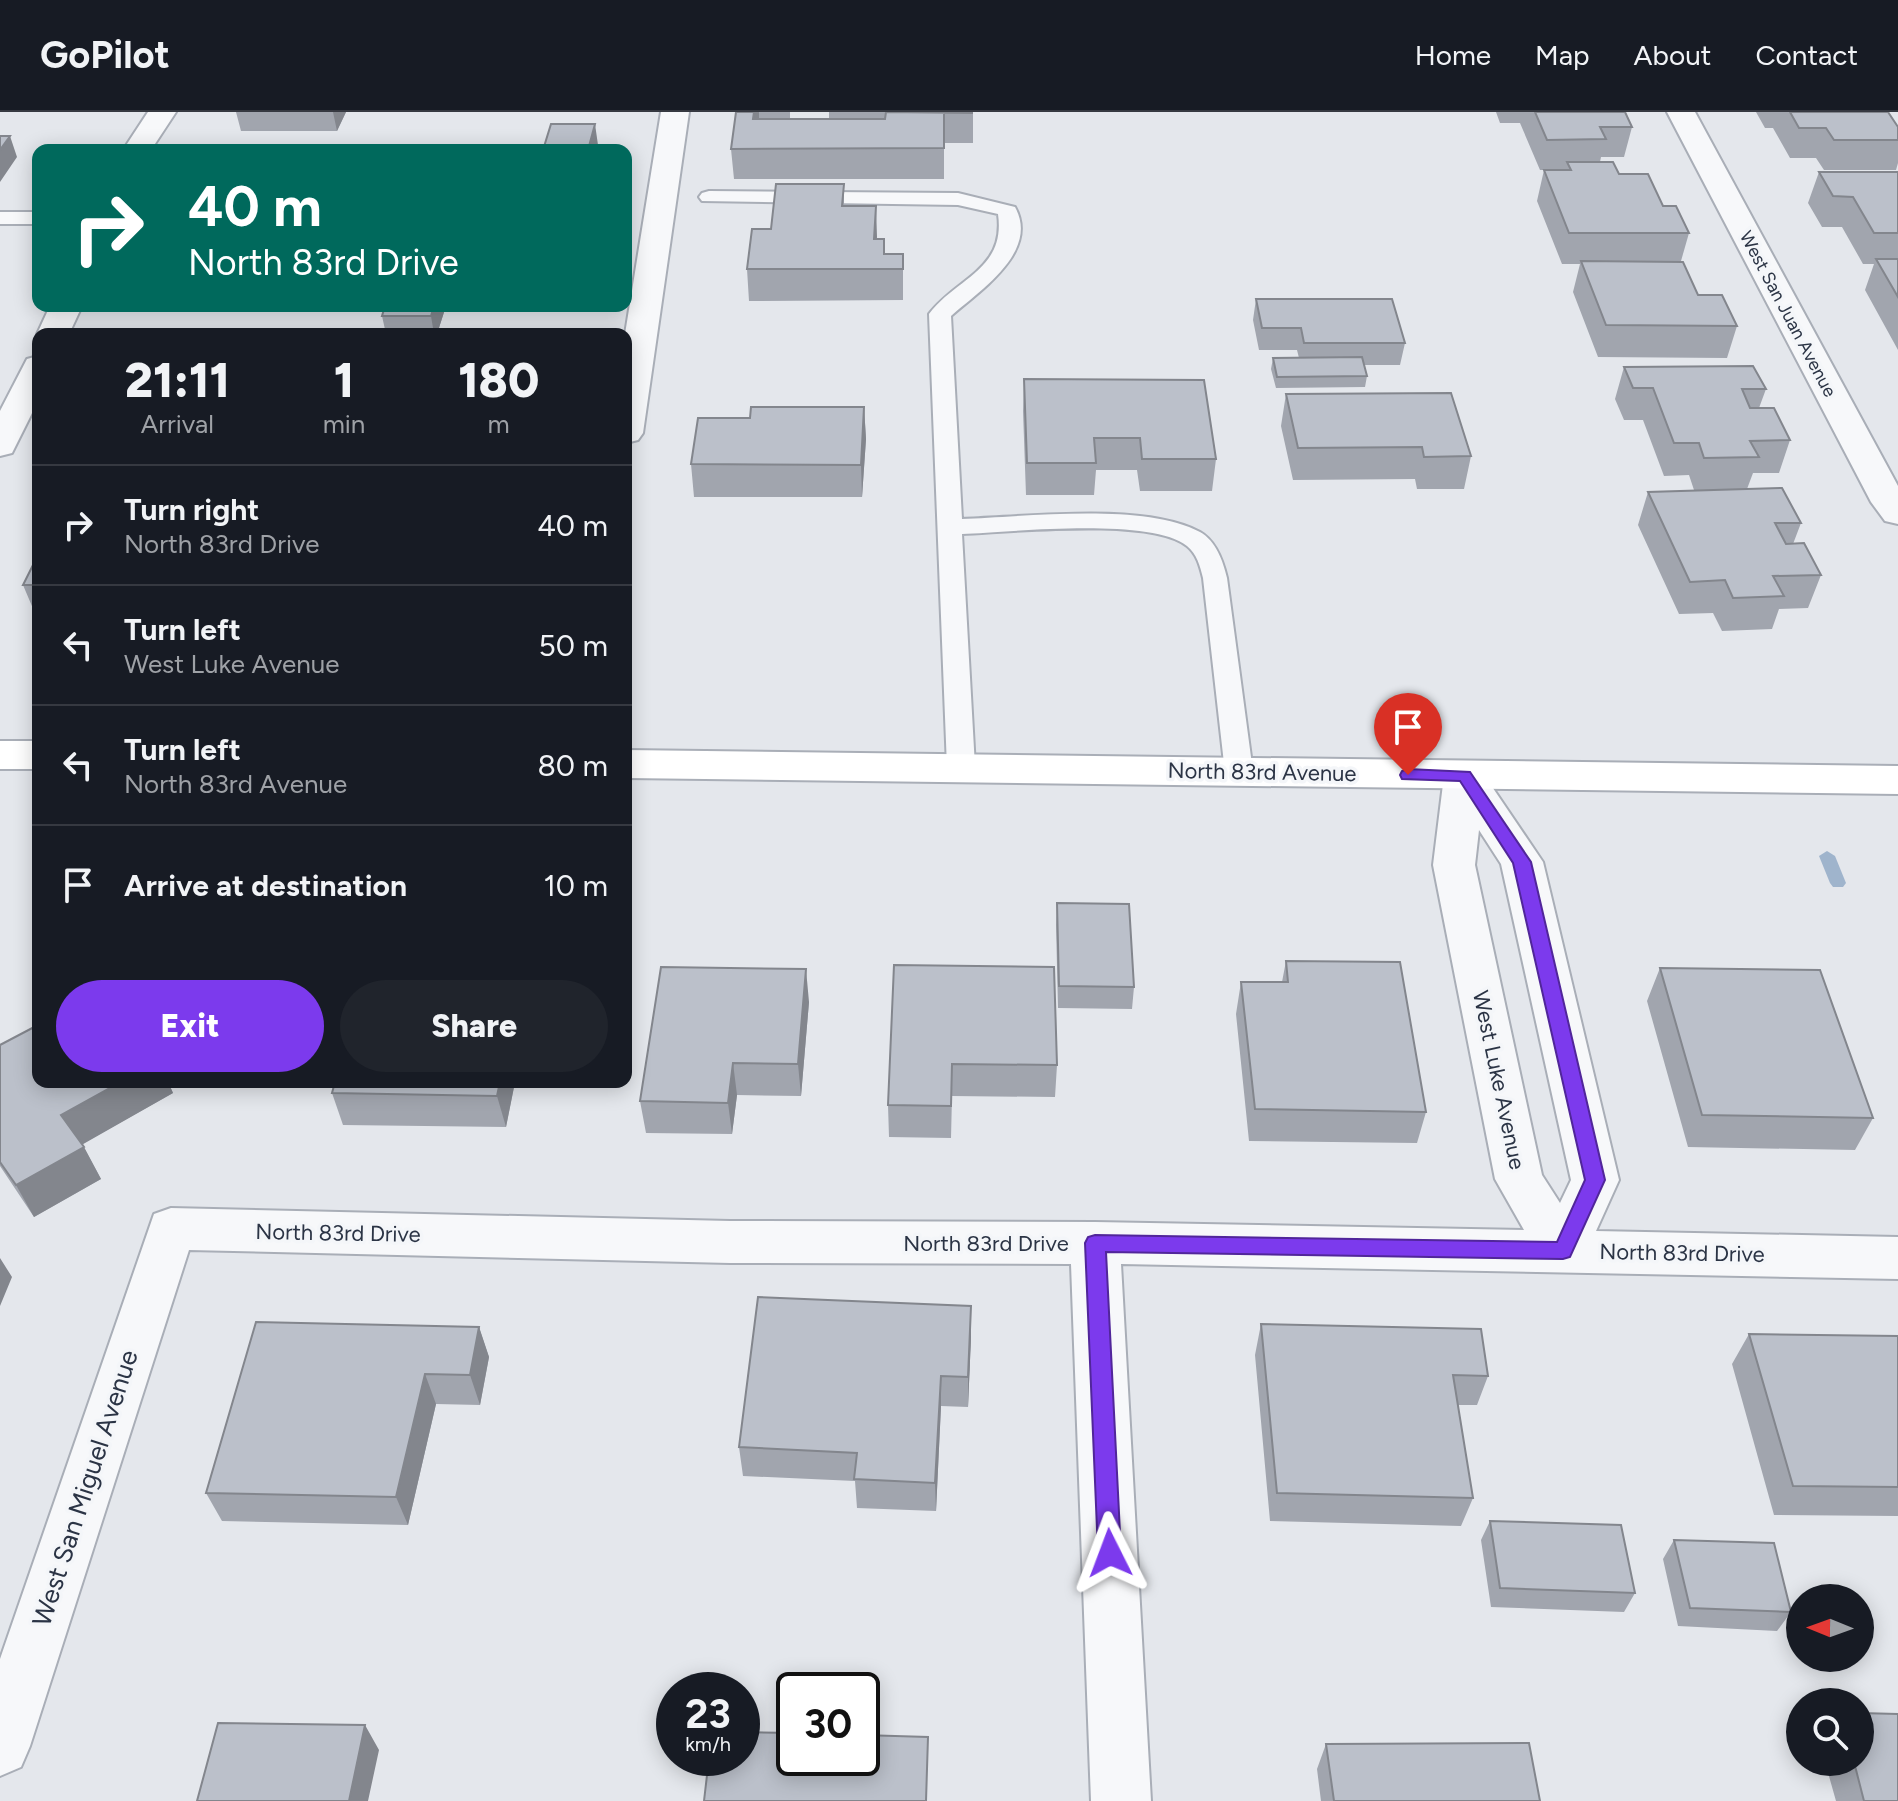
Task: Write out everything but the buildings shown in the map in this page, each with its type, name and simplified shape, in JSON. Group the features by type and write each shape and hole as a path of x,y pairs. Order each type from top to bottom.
{"main road":[{"path":"0,755 32,755"},
{"name":"North 83rd Avenue","path":"632,764 1898,780"}],"street":[{"path":"141,144 162,112"},
{"path":"632,394 675,112"},
{"name":"West San Juan Avenue","path":"1681,112 1889,502 1898,513"},
{"path":"0,446 32,379"},
{"path":"1464,776 1522,862 1595,1180 1563,1251"},
{"name":"West Luke Avenue","path":"1464,776 1454,865 1519,1179 1563,1251"},
{"name":"North 83rd Drive","path":"171,1229 730,1242 1095,1243 1898,1258"},
{"name":"West San Miguel Avenue","path":"0,1746 171,1229"},
{"path":"1095,1243 1121,1801"}],"lane":[{"path":"709,197 958,199 1008,211 1011,220 1007,248 994,269 940,314 961,767"},
{"path":"0,218 32,218"},
{"path":"952,527 1131,523 1175,529 1193,538 1210,555 1215,578 1239,772"}],"waterway":[{"path":"1827,856 1838,883"}],"route":[{"path":"1110,1553 1095,1243 1563,1251 1595,1180 1522,862 1464,776 1408,775"}]}
